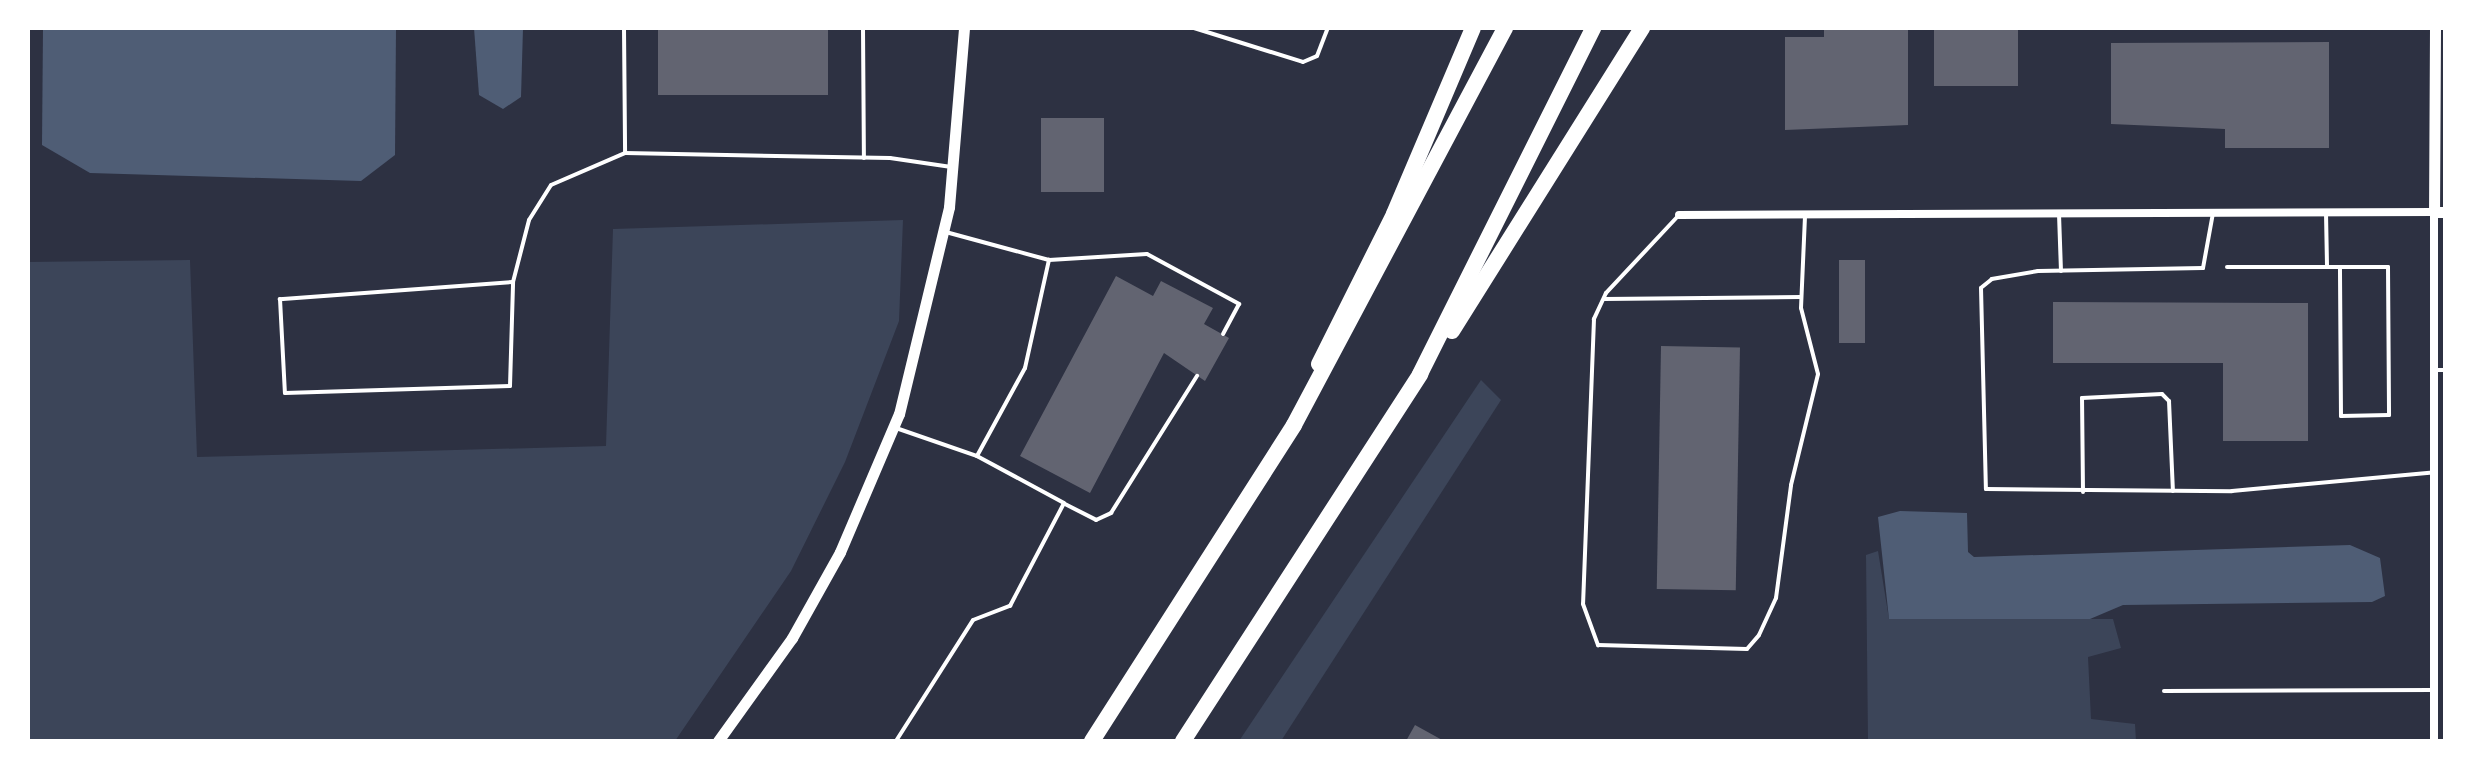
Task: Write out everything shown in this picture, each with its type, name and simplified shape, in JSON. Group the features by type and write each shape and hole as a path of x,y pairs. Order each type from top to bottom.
{"highway":[{"path":"1294,425 1473,28"},
{"path":"1092,741 1294,425 1382,272 1505,28"},
{"path":"1420,374 1593,28"},
{"path":"1183,741 1420,374 1489,280 1642,28"}],"street":[{"path":"718,741 792,638 840,552 893,427 945,232 964,28"},
{"path":"2434,741 2435,370 2440,212 2440,91 2435,28"},
{"path":"1679,215 2440,212"}],"lane":[{"path":"624,28 625,153"},
{"path":"863,28 864,158"},
{"path":"1194,28 1303,62 1317,56 1328,28"},
{"path":"513,282 280,299 285,393 510,386 513,282 529,220 551,185 625,153 864,158 953,168"},
{"path":"2213,213 2203,268 2061,271 1992,279 1981,288 1981,476 1986,489 2173,491 2435,472"},
{"path":"2326,213 2327,267"},
{"path":"2059,214 2061,271"},
{"path":"1679,215 1604,299 1594,319 1583,604 1589,635 1598,645 1747,649 1776,598 1791,485 1818,374 1805,343 1802,297 1805,215"},
{"path":"945,232 1049,260 1147,254 1239,304 1223,334"},
{"path":"977,456 1025,368 1049,260"},
{"path":"2227,267 2340,267 2388,267 2389,415 2341,416 2340,267"},
{"path":"1604,299 1802,297"},
{"path":"2435,370 2445,370"},
{"path":"893,427 977,456 1096,520 1111,513 1197,376"},
{"path":"2083,492 2082,398 2162,394 2169,401 2173,491"},
{"path":"896,741 973,620 1010,606 1064,503"},
{"path":"2164,691 2434,690"}],"shaded area":[{"path":"43,28 396,28 395,155 361,181 90,173 42,145"},
{"path":"474,28 523,28 521,97 503,109 479,95"},
{"path":"903,220 899,321 845,462 791,571 675,741 28,741 28,262 190,260 197,457 606,446 613,229"},
{"path":"1481,380 1501,400 1281,741 1239,741"},
{"path":"1900,511 1967,513 1968,552 1974,557 2350,545 2380,558 2385,596 2372,602 2123,605 2090,619 1889,619 1878,517"},
{"path":"1878,551 1889,619 2113,619 2121,648 2088,657 2091,719 2135,724 2136,741 1868,741 1866,555"}],"building":[{"path":"658,28 828,28 828,95 658,95"},
{"path":"1824,28 1908,28 1908,125 1785,130 1785,37 1824,37"},
{"path":"1934,28 2018,28 2018,86 1934,86"},
{"path":"2329,42 2329,148 2225,148 2225,129 2111,124 2111,43"},
{"path":"1041,118 1104,118 1104,192 1041,192"},
{"path":"1839,260 1865,260 1865,343 1839,343"},
{"path":"1116,276 1153,296 1161,281 1213,308 1204,324 1229,338 1205,381 1164,353 1090,493 1020,456"},
{"path":"2053,302 2308,303 2308,441 2223,441 2223,363 2053,363"},
{"path":"1661,346 1740,347 1736,590 1657,589"},
{"path":"1415,725 1444,741 1406,741"}]}
